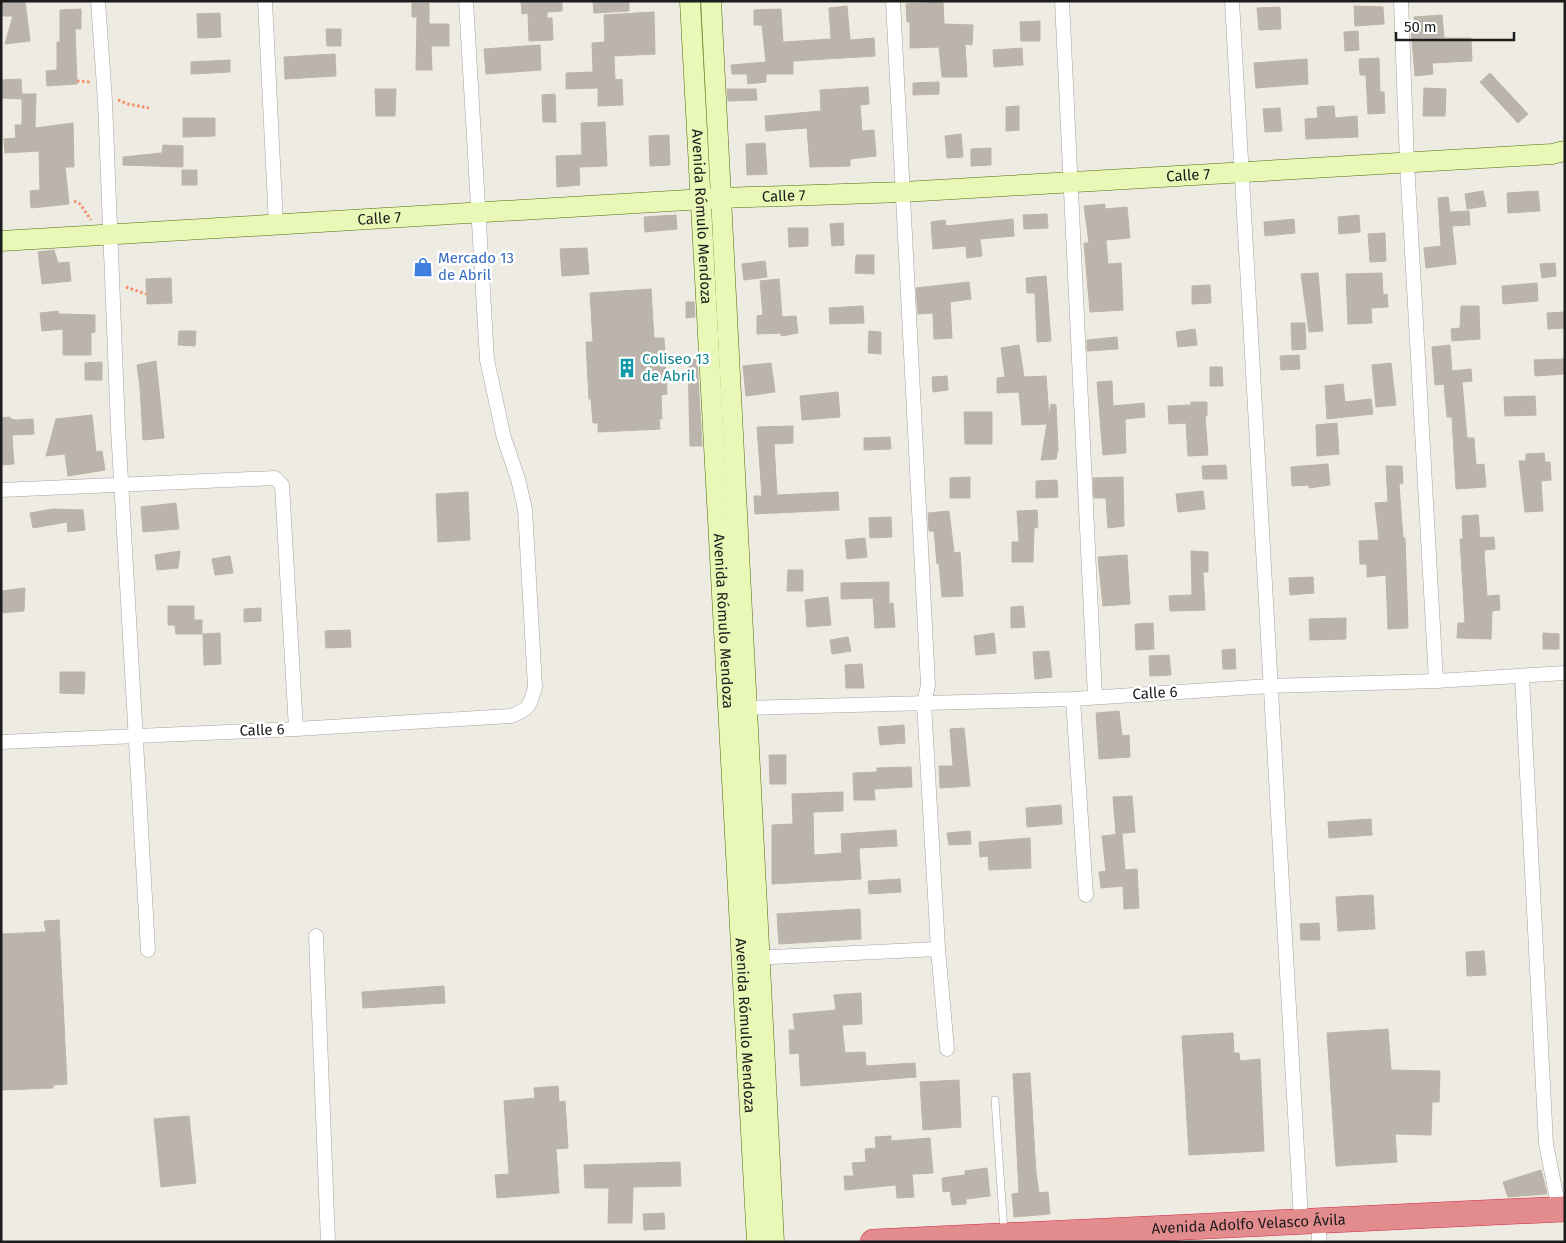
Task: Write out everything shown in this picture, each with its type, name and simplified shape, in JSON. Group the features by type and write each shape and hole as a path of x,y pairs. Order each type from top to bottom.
{"highway":[{"name":"Avenida Adolfo Velasco Ávila","path":"873,1242 1005,1235 1313,1227 1562,1209"}],"street":[{"path":"98,1 105,101 102,236 113,289 135,736 148,950"},
{"path":"265,1 276,225"},
{"path":"466,1 478,213"},
{"name":"Avenida Rómulo Mendoza","path":"690,1 700,199 750,958 774,1242"},
{"name":"Avenida Rómulo Mendoza","path":"711,1 746,708 757,1242"},
{"path":"893,1 928,685 924,703 938,949 947,1049"},
{"path":"1062,1 1095,696"},
{"path":"1232,1 1270,686 1313,1227"},
{"path":"1400,1 1407,162 1436,681"},
{"name":"Calle 7","path":"1,241 700,199 903,192 1242,171 1558,155"},
{"name":"Calle 6","path":"1,742 296,729 511,716 522,712 530,705 535,687 525,509 500,422 487,360 478,213"},
{"path":"1,490 276,478 282,485 296,729"},
{"name":"Calle 6","path":"746,708 1074,699 1095,696 1270,686 1436,681 1565,673"},
{"path":"1522,676 1546,1144 1562,1209"},
{"path":"1074,699 1086,895"},
{"path":"316,936 328,1242"},
{"path":"750,958 938,949"}],"lane":[{"path":"996,1100 1005,1235"}],"path":[{"path":"105,101 117,99 128,104 150,108"},
{"path":"74,200 80,204 102,236"},
{"path":"113,289 127,287 146,294"}],"building":[{"path":"1,1 25,1 30,41 5,44 13,16 1,16"},
{"path":"521,1 562,1 562,11 547,12 547,18 552,18 553,40 529,41 528,13 522,14"},
{"path":"593,1 629,1 629,11 594,13"},
{"path":"943,2 944,24 973,25 972,45 965,44 967,77 942,77 939,47 910,48 910,22 907,22 906,4"},
{"path":"412,3 429,3 429,24 449,24 449,46 431,46 432,70 416,70 417,17 412,17"},
{"path":"847,6 850,40 874,38 875,56 793,61 793,74 766,74 766,82 748,84 747,74 732,74 731,65 766,62 762,25 754,25 754,10 781,9 783,42 831,39 829,8"},
{"path":"1354,6 1383,7 1384,24 1355,26"},
{"path":"1280,7 1281,29 1259,30 1257,8"},
{"path":"81,9 81,29 75,29 77,84 47,86 46,71 57,70 57,42 60,42 60,10"},
{"path":"654,12 655,54 614,56 615,80 622,79 623,105 598,106 598,88 566,89 566,73 593,72 592,43 605,42 604,15"},
{"path":"220,13 221,37 198,38 197,14"},
{"path":"1442,15 1444,38 1471,38 1472,61 1432,63 1433,74 1415,76 1411,29 1415,29 1414,17"},
{"path":"1040,21 1040,41 1021,41 1020,22"},
{"path":"326,29 341,29 341,46 327,46"},
{"path":"1358,31 1359,50 1345,51 1344,32"},
{"path":"540,45 541,70 486,74 484,49"},
{"path":"1022,48 1023,65 994,67 993,50"},
{"path":"335,54 336,76 285,79 284,57"},
{"path":"1379,58 1380,92 1384,92 1385,113 1368,114 1366,75 1360,75 1359,59"},
{"path":"1307,59 1308,84 1256,88 1254,63"},
{"path":"230,60 230,72 191,74 191,62"},
{"path":"1490,73 1528,114 1518,123 1480,82"},
{"path":"21,79 22,97 22,94 36,94 35,128 73,123 74,167 65,167 69,204 31,208 30,191 40,190 39,151 5,153 4,139 16,138 15,125 22,125 22,99 1,98 1,80"},
{"path":"939,82 939,94 913,95 913,83"},
{"path":"868,87 869,104 860,105 862,131 874,130 876,156 850,159 850,166 810,167 807,128 766,131 765,116 821,111 820,90"},
{"path":"1424,88 1446,89 1445,116 1423,116"},
{"path":"375,89 396,89 395,116 376,116"},
{"path":"727,89 756,89 757,100 728,101"},
{"path":"555,94 556,122 543,122 542,95"},
{"path":"1019,106 1019,130 1006,131 1006,107"},
{"path":"1334,106 1335,118 1357,116 1358,137 1306,139 1305,119 1318,118 1317,107"},
{"path":"1280,108 1282,131 1265,132 1263,109"},
{"path":"183,118 215,118 215,136 183,137"},
{"path":"605,122 607,166 579,167 580,185 557,187 556,156 582,155 581,123"},
{"path":"961,134 963,157 947,158 945,136"},
{"path":"669,135 670,165 650,166 649,136"},
{"path":"765,143 767,174 747,175 746,144"},
{"path":"163,145 183,146 183,167 123,165 123,157 162,153"},
{"path":"991,148 991,165 971,166 971,149"},
{"path":"182,170 197,170 197,185 182,185"},
{"path":"1483,191 1486,206 1467,209 1465,194"},
{"path":"1538,191 1540,211 1508,213 1507,193"},
{"path":"1448,197 1450,212 1469,211 1470,225 1452,226 1456,264 1426,268 1424,248 1441,246 1438,198"},
{"path":"1105,204 1105,209 1127,207 1130,238 1106,240 1108,264 1121,263 1123,310 1090,312 1084,243 1089,243 1084,206"},
{"path":"1047,214 1048,228 1024,229 1023,215"},
{"path":"676,215 677,229 645,232 644,217"},
{"path":"1359,215 1360,232 1339,234 1338,217"},
{"path":"1013,219 1014,236 980,239 982,256 967,258 966,246 933,249 931,222 945,220 946,226"},
{"path":"1294,219 1295,233 1265,236 1264,222"},
{"path":"843,223 844,245 832,246 830,224"},
{"path":"788,228 808,228 808,246 789,247"},
{"path":"1385,233 1386,261 1370,262 1368,234"},
{"path":"587,248 589,274 562,276 560,249"},
{"path":"54,250 58,263 69,262 71,281 42,284 38,252"},
{"path":"856,255 874,255 874,274 855,273"},
{"path":"765,261 767,277 744,280 742,264"},
{"path":"1555,263 1556,276 1542,278 1540,264"},
{"path":"1318,273 1323,331 1309,332 1301,274"},
{"path":"1382,273 1383,295 1387,294 1388,307 1371,308 1372,323 1348,324 1346,274"},
{"path":"1046,276 1051,341 1037,342 1035,293 1027,293 1026,278"},
{"path":"171,278 172,303 147,304 146,279"},
{"path":"779,279 782,317 796,316 798,333 781,336 781,333 757,334 757,316 763,315 760,281"},
{"path":"969,282 971,299 950,302 952,338 934,339 933,313 918,314 916,288"},
{"path":"1537,283 1538,301 1503,304 1502,286"},
{"path":"1210,285 1211,303 1192,304 1192,286"},
{"name":"Coliseo 13 de Abril","path":"651,289 654,338 664,338 667,394 661,395 662,419 659,419 660,429 598,432 598,423 593,423 591,399 589,399 586,342 593,342 590,293"},
{"path":"686,302 694,302 695,317 686,318"},
{"path":"863,306 864,323 830,324 829,308"},
{"path":"1461,306 1479,306 1480,339 1452,341 1451,329 1460,328"},
{"path":"58,311 59,314 95,315 95,332 91,333 91,355 63,355 63,329 42,331 40,313"},
{"path":"1565,312 1565,328 1548,329 1547,313"},
{"path":"1291,323 1305,323 1306,349 1292,350"},
{"path":"1195,329 1197,345 1178,347 1176,332"},
{"path":"179,331 196,331 195,346 178,345"},
{"path":"869,331 881,332 881,354 868,353"},
{"path":"1117,337 1118,349 1087,351 1087,340"},
{"path":"1019,345 1024,377 1046,376 1049,417 1051,404 1056,405 1058,449 1056,459 1041,460 1047,424 1022,425 1019,392 997,393 997,378 1005,377 1001,348"},
{"path":"1450,345 1452,371 1471,369 1472,381 1462,382 1467,438 1474,438 1476,465 1484,464 1486,487 1456,489 1452,417 1447,417 1444,384 1435,385 1432,347"},
{"path":"1299,355 1300,369 1281,370 1280,356"},
{"path":"697,359 702,446 690,446 688,360"},
{"path":"1565,359 1565,374 1535,376 1534,360"},
{"path":"156,361 164,438 143,440 137,365"},
{"path":"102,362 102,380 85,380 85,363"},
{"path":"771,363 775,392 746,396 743,366"},
{"path":"1391,363 1396,405 1376,407 1372,365"},
{"path":"1210,367 1222,367 1223,386 1210,386"},
{"path":"947,376 948,390 933,392 932,377"},
{"path":"1112,381 1113,406 1144,403 1145,417 1125,419 1126,453 1103,455 1097,382"},
{"path":"1343,384 1345,402 1371,399 1373,414 1327,419 1325,386"},
{"path":"838,392 840,417 802,420 800,396"},
{"path":"1535,396 1536,415 1505,416 1504,397"},
{"path":"1191,402 1207,402 1207,416 1205,416 1208,455 1188,456 1186,423 1169,424 1168,406 1191,405"},
{"path":"964,412 992,412 992,444 965,444"},
{"path":"92,415 96,452 102,451 105,470 68,476 65,454 46,456 56,419"},
{"path":"10,417 16,420 33,419 34,434 12,435 14,464 1,465 1,418"},
{"path":"1337,423 1339,454 1317,456 1316,425"},
{"path":"793,426 793,443 774,444 777,495 838,492 839,510 755,514 754,496 762,496 757,427"},
{"path":"890,437 891,449 864,450 864,438"},
{"path":"1544,453 1545,462 1550,462 1551,480 1541,481 1543,511 1525,512 1519,461 1526,461 1526,454"},
{"path":"1328,464 1330,485 1309,488 1309,485 1292,486 1291,467"},
{"path":"1226,465 1227,479 1203,479 1202,466"},
{"path":"1386,466 1402,466 1403,483 1399,484 1403,538 1405,538 1408,628 1388,629 1386,575 1367,577 1367,564 1360,564 1359,541 1379,540 1375,503 1388,502"},
{"path":"970,477 970,498 950,498 950,478"},
{"path":"1123,477 1124,526 1108,528 1106,498 1094,498 1093,478"},
{"path":"1057,480 1058,497 1036,498 1036,481"},
{"path":"1203,491 1205,509 1178,512 1176,494"},
{"path":"468,492 470,540 438,542 436,494"},
{"path":"176,503 179,529 143,532 141,507"},
{"path":"53,509 83,510 85,530 68,532 67,522 33,528 30,513"},
{"path":"1037,510 1038,527 1034,528 1033,562 1012,562 1012,542 1019,542 1017,511"},
{"path":"949,511 954,553 960,552 963,596 942,597 934,531 929,531 928,513"},
{"path":"1478,515 1480,538 1494,537 1495,549 1484,550 1487,596 1499,595 1500,610 1492,611 1491,639 1457,638 1458,623 1465,623 1460,539 1463,539 1462,516"},
{"path":"891,517 892,537 870,538 869,518"},
{"path":"865,538 867,557 847,559 845,540"},
{"path":"180,551 178,568 157,570 155,555"},
{"path":"1191,551 1208,552 1208,572 1203,572 1205,610 1170,611 1169,596 1192,595"},
{"path":"1127,555 1130,604 1103,606 1098,557"},
{"path":"230,556 233,573 215,575 212,559"},
{"path":"788,570 803,570 803,591 787,591"},
{"path":"1313,577 1314,593 1290,595 1289,578"},
{"path":"889,582 889,604 893,603 895,627 875,628 873,598 841,599 841,583"},
{"path":"25,588 24,611 1,613 1,591"},
{"path":"828,597 831,625 807,627 805,600"},
{"path":"168,606 194,606 194,620 202,620 202,634 176,634 175,625 168,625"},
{"path":"1023,606 1025,627 1011,628 1011,607"},
{"path":"261,608 261,621 244,622 244,609"},
{"path":"1346,618 1346,639 1310,640 1309,619"},
{"path":"1153,623 1154,649 1136,650 1135,624"},
{"path":"350,630 351,647 326,648 325,631"},
{"path":"220,633 221,664 204,665 203,634"},
{"path":"994,633 996,653 976,655 974,636"},
{"path":"1543,633 1559,634 1559,649 1543,649"},
{"path":"848,637 851,651 832,654 830,640"},
{"path":"1235,649 1236,669 1223,669 1222,650"},
{"path":"1049,651 1052,677 1035,679 1033,652"},
{"path":"1169,655 1171,675 1150,676 1149,656"},
{"path":"862,664 864,688 846,688 845,665"},
{"path":"60,672 85,672 84,694 60,693"},
{"path":"1119,711 1122,736 1129,735 1130,757 1099,759 1096,713"},
{"path":"904,725 905,743 880,745 878,727"},
{"path":"964,728 970,786 940,788 939,766 953,766 950,729"},
{"path":"769,755 786,755 786,784 770,784"},
{"path":"911,767 912,787 874,789 875,800 854,800 853,773 877,772 877,768"},
{"path":"843,792 843,811 813,812 814,855 842,853 841,834 896,830 897,846 859,848 861,879 772,884 772,825 793,824 792,794"},
{"path":"1132,796 1135,832 1116,834 1113,797"},
{"path":"1061,805 1062,824 1027,827 1026,808"},
{"path":"1371,819 1372,835 1329,838 1328,822"},
{"path":"970,831 971,844 949,845 947,833"},
{"path":"1122,834 1125,870 1137,869 1139,908 1124,909 1123,886 1101,888 1099,872 1106,871 1102,836"},
{"path":"1030,838 1031,868 989,870 988,856 980,857 979,842"},
{"path":"900,879 901,892 869,894 868,881"},
{"path":"1373,895 1375,929 1338,931 1336,897"},
{"path":"860,909 861,939 779,944 777,914"},
{"path":"59,920 67,1084 53,1085 53,1088 1,1090 1,934 46,932 44,921"},
{"path":"1319,923 1320,940 1301,940 1300,924"},
{"path":"1484,951 1486,975 1467,976 1466,952"},
{"path":"444,986 445,1003 363,1008 362,992"},
{"path":"861,993 862,1024 842,1025 845,1053 865,1052 866,1066 915,1063 916,1077 801,1086 799,1053 790,1054 789,1030 795,1030 793,1014 836,1010 834,995"},
{"path":"1388,1029 1391,1070 1440,1071 1439,1102 1432,1102 1431,1135 1395,1134 1397,1162 1336,1166 1327,1033"},
{"path":"1233,1033 1234,1053 1239,1053 1240,1061 1260,1059 1264,1151 1189,1155 1182,1036"},
{"path":"1030,1073 1036,1173 1039,1193 1048,1192 1050,1214 1014,1217 1012,1194 1019,1193 1013,1074"},
{"path":"959,1080 961,1127 923,1130 920,1082"},
{"path":"558,1086 559,1102 565,1101 568,1148 556,1149 559,1193 497,1198 495,1175 509,1174 504,1101 535,1098 534,1088"},
{"path":"189,1116 196,1183 161,1187 154,1119"},
{"path":"891,1136 891,1141 930,1138 933,1173 912,1174 914,1197 897,1198 896,1185 845,1190 844,1176 854,1176 852,1163 866,1162 865,1149 876,1148 875,1137"},
{"path":"680,1162 681,1186 633,1187 632,1223 608,1223 609,1188 585,1188 584,1165"},
{"path":"987,1168 990,1196 966,1199 966,1204 952,1205 950,1191 943,1192 942,1178 965,1175 965,1171"},
{"path":"1541,1170 1547,1194 1508,1197 1503,1182"},
{"path":"664,1213 665,1229 644,1230 643,1214"}],"place":[{"name":"Mercado 13 de Abril","path":"423,267"},
{"name":"Coliseo 13 de Abril","path":"627,368"}]}
